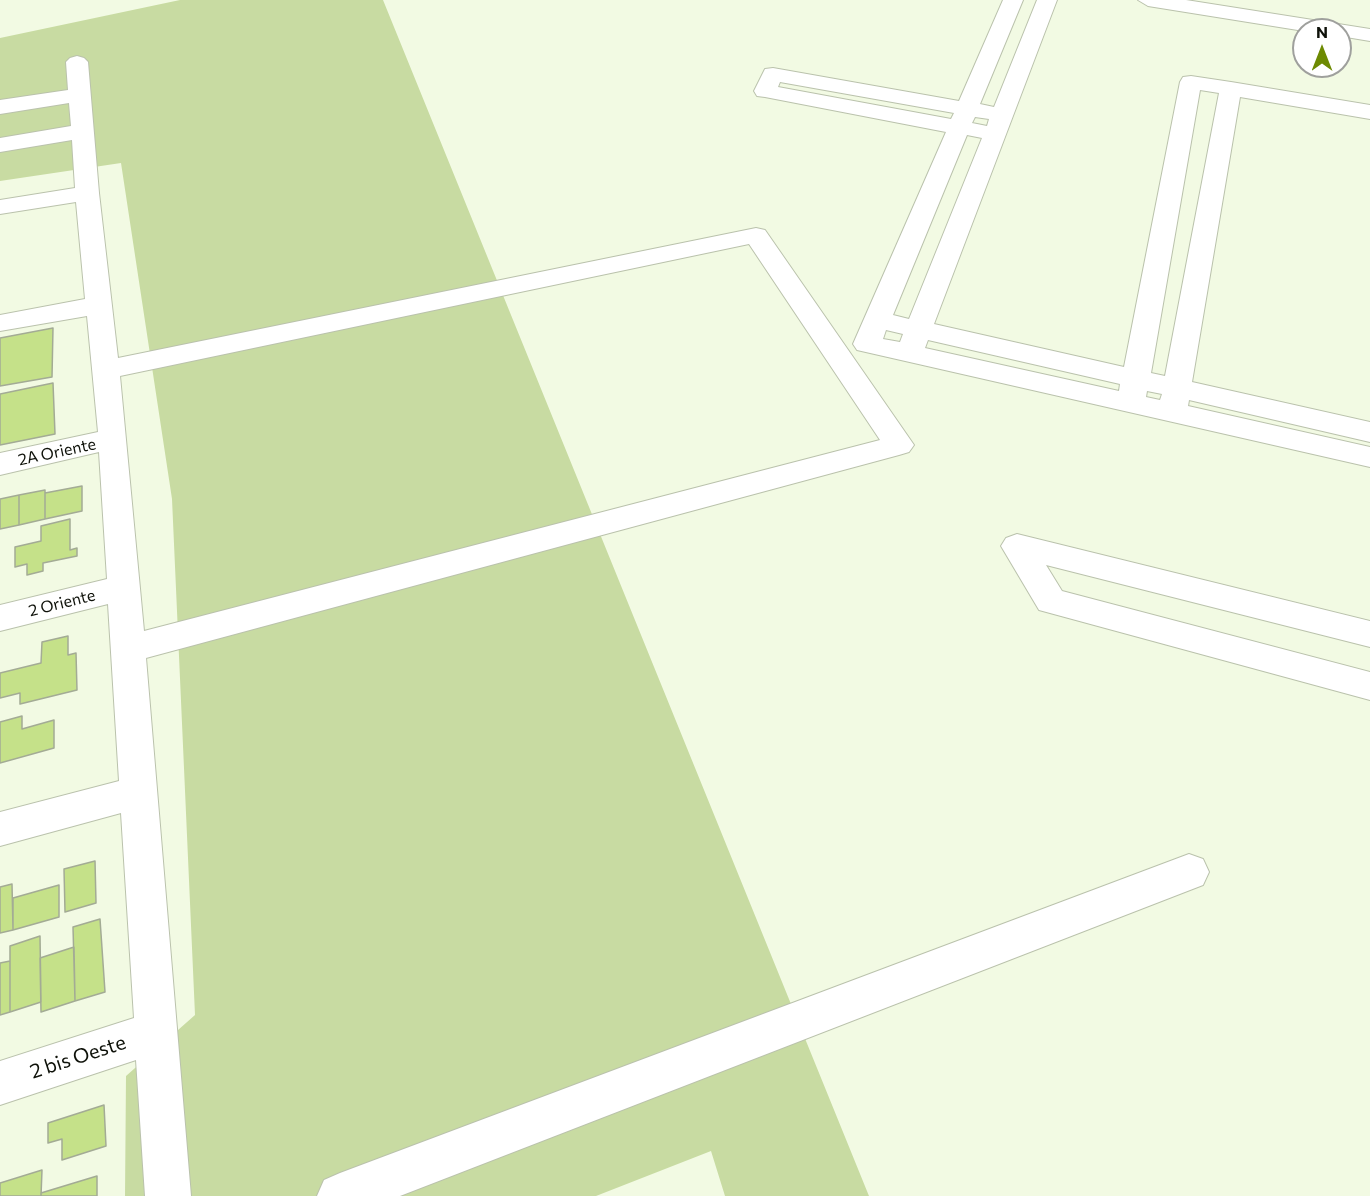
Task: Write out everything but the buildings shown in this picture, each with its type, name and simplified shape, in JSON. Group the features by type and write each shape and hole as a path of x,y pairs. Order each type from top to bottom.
{"street":[{"path":"1013,0 878,320 914,342 1175,400 1370,432"},
{"path":"914,342 1047,0"},
{"path":"1148,0 1370,35"},
{"path":"1238,0 1370,20"},
{"path":"77,62 87,193 113,439 168,1196"},
{"path":"963,118 773,74 765,91 998,124"},
{"path":"1133,391 1191,82 1229,97 1370,129"},
{"path":"0,107 80,95"},
{"path":"1229,97 1370,112"},
{"path":"1175,400 1229,97"},
{"path":"0,145 83,131"},
{"path":"0,207 87,193"},
{"path":"1166,216 1206,224"},
{"path":"106,370 756,235 899,445 128,649"},
{"path":"0,323 99,304"},
{"path":"1175,400 1370,457"},
{"name":"2A Oriente","path":"0,464 113,439"},
{"path":"1370,634 1017,546 1051,601 1370,686"},
{"name":"2 Oriente","path":"0,618 124,587"},
{"path":"0,829 138,792"},
{"path":"340,1196 1190,872"},
{"name":"2 bis Oeste","path":"0,1083 156,1032"}],"green space":[{"path":"180,0 383,0 869,1196 725,1196 711,1151 596,1196 125,1196 126,1076 195,1015 172,499 121,163 0,181 0,38"}]}
